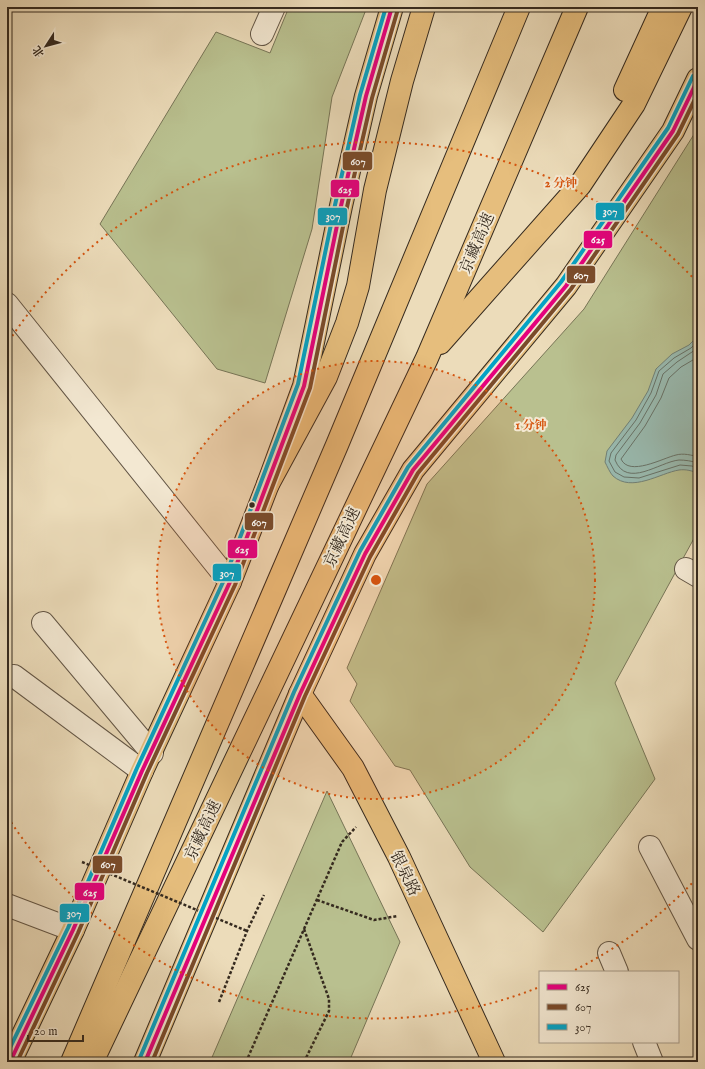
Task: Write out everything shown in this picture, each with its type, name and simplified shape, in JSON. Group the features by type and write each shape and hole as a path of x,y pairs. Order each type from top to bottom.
{"main road":[{"path":"10,1062 73,930 147,762 230,582 304,386 341,206 366,96 392,7"},
{"path":"268,484 326,377 347,323 358,286 375,190 400,88 424,7"},
{"name":"京藏高速","path":"72,1062 337,445 519,7"},
{"name":"京藏高速","path":"92,1062 427,358 577,7"},
{"path":"580,185 663,7"},
{"path":"427,358 580,185 634,104 681,7"},
{"path":"144,1062 300,694 365,554 413,470 566,286 673,131 698,79"},
{"name":"银泉路","path":"300,694 353,768 399,858 494,1062"}],"street":[{"path":"262,34 274,7"},
{"path":"7,304 230,582"},
{"path":"43,623 147,762"},
{"path":"14,676 147,762"},
{"path":"650,847 698,939"},
{"path":"7,905 73,930"},
{"path":"644,1043 652,1062"}],"path":[{"path":"246,1062 342,842 356,827"},
{"path":"82,862 247,931"},
{"path":"219,1002 247,931 264,895"},
{"path":"317,900 374,920 398,916"},
{"path":"304,929 329,999 329,1011 304,1062"}],"green space":[{"path":"289,7 367,7 332,97 312,229 265,383 217,369 100,224 216,32 270,53"},
{"path":"698,128 698,531 615,683 655,779 543,932 470,867 410,770 395,766 350,701 357,684 347,668 427,484 584,309"},
{"path":"327,791 400,942 349,1062 210,1062"}],"water":[{"path":"698,336 698,473 687,470 679,470 637,482 629,483 621,481 612,475 605,462 607,451 632,418 648,391 656,369 672,354 689,345"}],"transit line":[{"name":"307","path":"7,1054 68,928 137,768 224,580 298,384 335,205 360,95 386,7"},
{"name":"625","path":"10,1062 73,930 142,771 230,582 304,386 341,206 366,96 392,7"},
{"name":"607","path":"17,1062 78,933 147,773 235,585 310,388 347,207 372,98 398,9"},
{"name":"307","path":"139,1060 294,692 360,551 408,467 561,282 668,128 693,76"},
{"name":"625","path":"145,1062 300,694 365,554 413,470 566,286 673,131 698,79"},
{"name":"607","path":"152,1062 305,696 370,557 418,473 571,289 678,134 698,93"}]}
